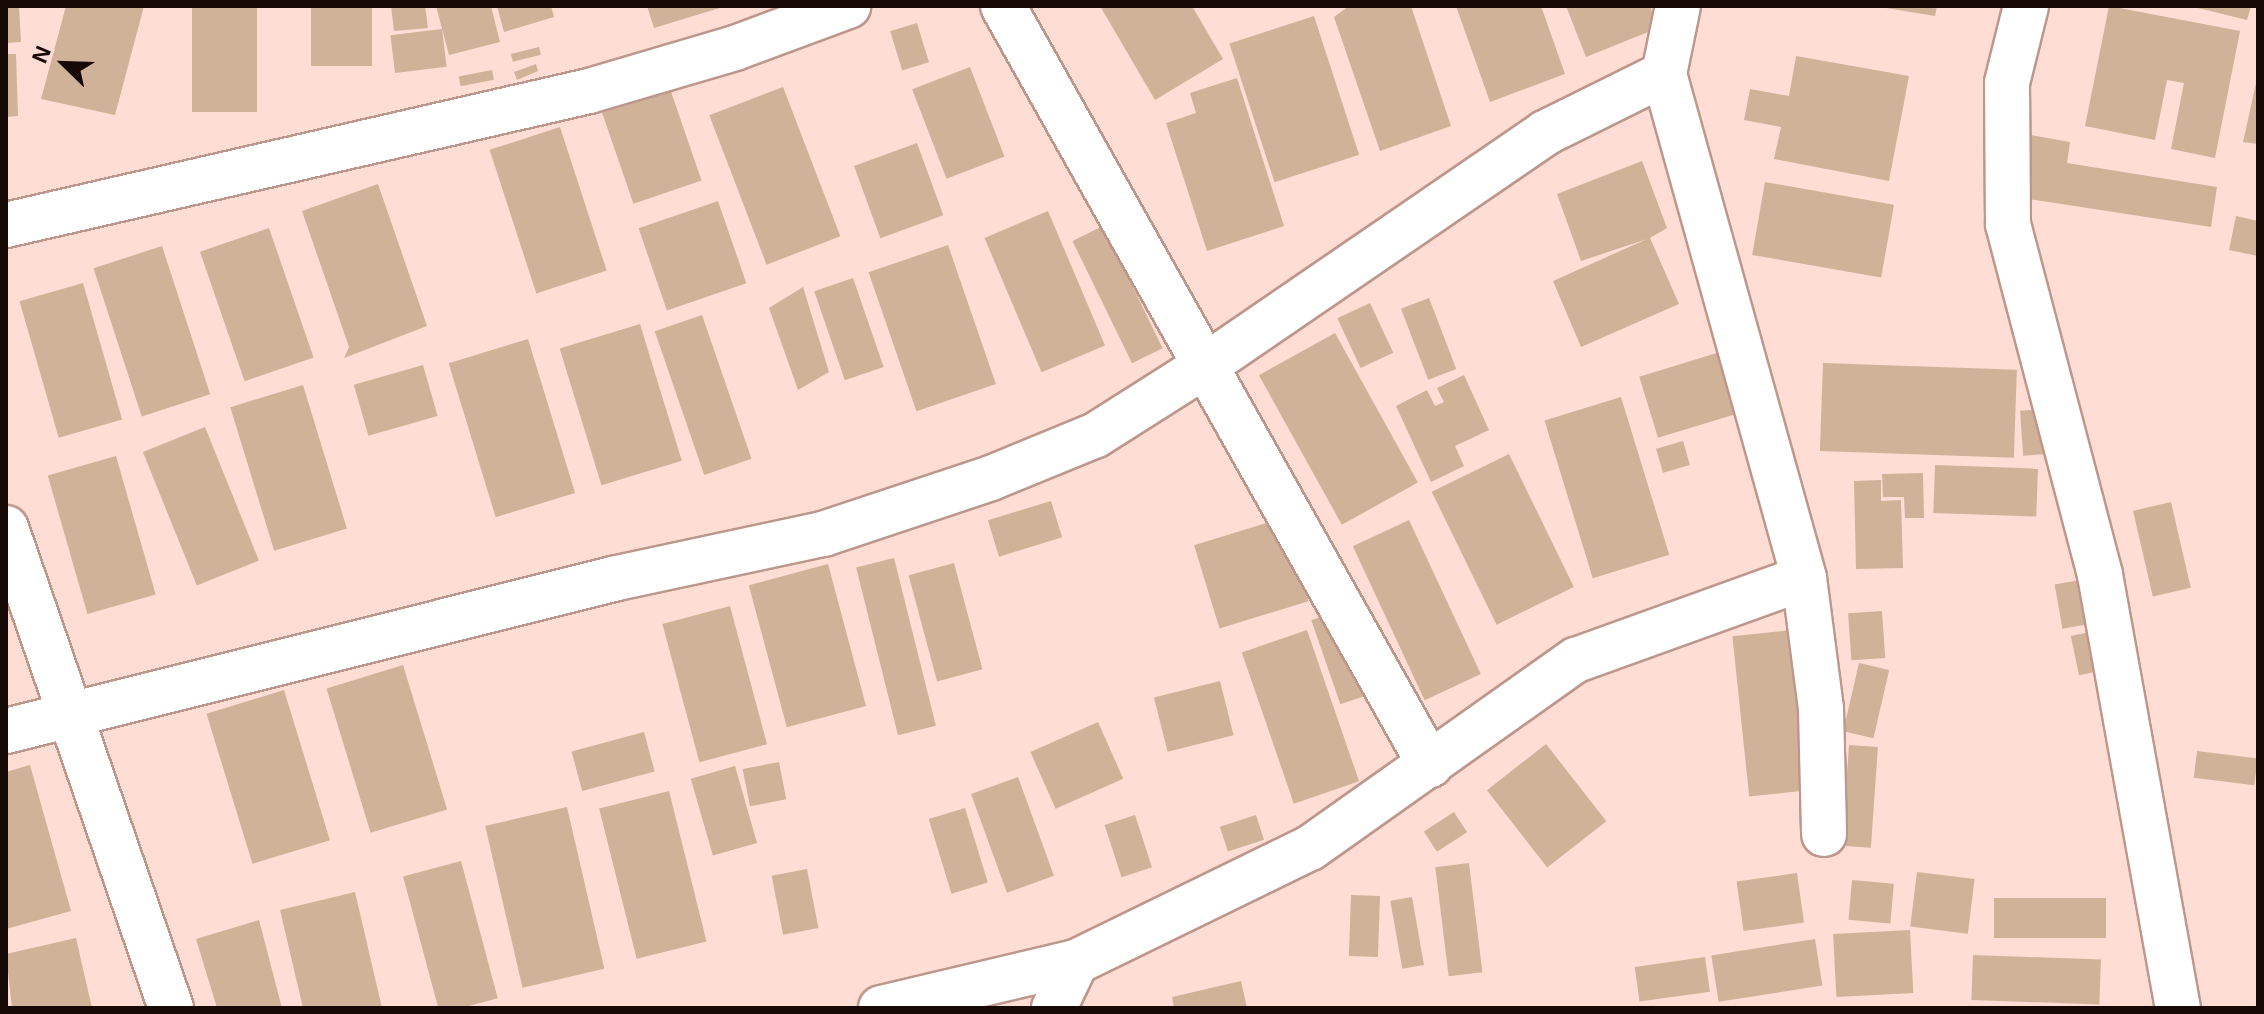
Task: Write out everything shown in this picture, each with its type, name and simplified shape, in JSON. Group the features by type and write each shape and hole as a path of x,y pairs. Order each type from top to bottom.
{"street":[{"path":"6,225 589,91 735,48 848,6"},
{"path":"1003,6 1208,364 1430,765"},
{"path":"1678,6 1664,74 1804,578 1821,709 1824,834"},
{"path":"2026,6 2007,83 2008,224 2100,575 2178,1008"},
{"path":"6,731 613,579 823,534 905,509 1096,435 1208,364 1545,133 1664,74"},
{"path":"6,528 67,716 171,1008"},
{"path":"881,1008 1076,962 1310,848 1576,660 1804,578"},
{"path":"1054,1008 1076,962"}],"building":[{"path":"6,6 19,6 21,42 6,43"},
{"path":"66,6 144,6 115,115 41,99"},
{"path":"192,6 257,6 257,112 192,112"},
{"path":"311,6 372,6 372,66 311,66"},
{"path":"391,6 425,6 428,28 394,31"},
{"path":"436,6 491,6 500,42 449,55"},
{"path":"497,6 551,6 554,17 504,32"},
{"path":"647,6 723,6 723,7 654,28"},
{"path":"1100,6 1192,6 1223,59 1155,100"},
{"path":"1349,6 1411,6 1451,126 1380,151 1334,17"},
{"path":"1456,6 1541,6 1565,74 1490,102"},
{"path":"1566,6 1650,6 1658,28 1586,57"},
{"path":"1874,6 1937,6 1935,16"},
{"path":"2109,6 2240,31 2215,158 2171,149 2184,83 2167,80 2155,140 2085,126"},
{"path":"2190,6 2251,6 2247,20"},
{"path":"1314,16 1359,155 1274,182 1229,44"},
{"path":"917,23 929,62 902,70 890,31"},
{"path":"442,29 447,67 395,73 390,35"},
{"path":"539,47 541,55 513,62 511,54"},
{"path":"6,54 16,54 18,116 6,117"},
{"path":"1796,56 1909,76 1889,181 1774,159 1781,127 1744,120 1750,89 1789,96"},
{"path":"536,64 538,71 517,80 514,72"},
{"path":"970,67 1004,157 947,179 912,89"},
{"path":"492,70 494,80 461,86 459,76"},
{"path":"2258,74 2258,144 2243,142"},
{"path":"1237,78 1284,226 1207,251 1166,123 1196,113 1190,93"},
{"path":"668,83 702,180 633,204 600,106"},
{"path":"783,87 840,236 767,265 709,115"},
{"path":"560,127 607,271 536,293 490,150"},
{"path":"2025,134 2070,142 2067,163 2217,187 2211,227 2015,197"},
{"path":"917,143 943,215 880,238 854,166"},
{"path":"1642,161 1667,228 1650,238 1679,304 1581,347 1553,281 1647,239 1581,261 1557,194"},
{"path":"1765,182 1894,205 1881,278 1752,255"},
{"path":"378,184 427,326 344,358 349,347 302,211"},
{"path":"718,201 746,283 667,311 639,228"},
{"path":"1048,211 1105,345 1042,372 984,238"},
{"path":"2236,216 2258,221 2258,256 2229,250"},
{"path":"1103,226 1163,348 1132,363 1072,241"},
{"path":"269,228 314,358 245,381 200,252"},
{"path":"948,245 996,384 916,411 869,272"},
{"path":"162,246 210,394 142,417 94,268"},
{"path":"853,278 884,367 845,380 814,291"},
{"path":"83,283 122,419 59,438 20,301"},
{"path":"803,287 829,372 798,390 769,308"},
{"path":"1429,298 1456,369 1428,380 1401,309"},
{"path":"1370,303 1393,353 1361,368 1337,318"},
{"path":"702,315 751,459 704,475 655,331"},
{"path":"640,324 682,461 601,485 560,349"},
{"path":"1335,333 1418,483 1342,525 1259,375"},
{"path":"528,339 575,493 496,517 449,363"},
{"path":"1733,348 1752,409 1658,438 1639,377"},
{"path":"1823,363 2017,370 2014,458 1820,451"},
{"path":"423,365 438,416 368,436 354,385"},
{"path":"1464,375 1489,430 1455,446 1464,466 1431,482 1396,406 1427,390 1435,406 1444,402 1437,388"},
{"path":"303,385 347,528 274,551 230,407"},
{"path":"1621,397 1669,555 1593,578 1544,420"},
{"path":"2046,409 2049,454 2023,456 2020,411"},
{"path":"205,427 259,561 197,586 143,452"},
{"path":"1683,441 1690,465 1663,473 1656,449"},
{"path":"1509,454 1574,587 1497,625 1432,492"},
{"path":"116,456 156,594 87,614 48,476"},
{"path":"1935,465 2038,469 2036,517 1933,513"},
{"path":"1923,473 1924,518 1905,518 1904,497 1883,497 1882,474"},
{"path":"1881,480 1881,501 1901,500 1903,568 1856,569 1854,481"},
{"path":"1051,501 1062,537 999,557 988,520"},
{"path":"2171,502 2191,588 2153,597 2133,511"},
{"path":"1283,518 1308,601 1219,628 1194,545"},
{"path":"1409,520 1481,674 1425,700 1353,546"},
{"path":"894,558 936,726 898,735 856,567"},
{"path":"954,563 982,669 937,681 909,575"},
{"path":"828,564 866,706 787,727 749,585"},
{"path":"2097,577 2105,621 2062,629 2055,584"},
{"path":"730,606 767,744 699,762 662,624"},
{"path":"1882,611 1885,658 1851,660 1848,613"},
{"path":"1335,612 1364,696 1340,704 1311,620"},
{"path":"1802,629 1819,789 1749,796 1732,636"},
{"path":"2104,629 2112,668 2079,675 2071,636"},
{"path":"1307,630 1359,781 1294,804 1242,652"},
{"path":"1859,663 1889,670 1873,738 1843,731"},
{"path":"403,665 447,809 371,833 326,688"},
{"path":"1220,681 1234,735 1168,752 1154,697"},
{"path":"284,690 330,840 252,864 207,714"},
{"path":"1098,722 1123,779 1056,809 1030,752"},
{"path":"644,732 655,772 582,791 572,751"},
{"path":"1546,744 1606,821 1547,867 1487,790"},
{"path":"1849,745 1878,747 1871,848 1842,846"},
{"path":"2197,751 2258,758 2254,785 2194,778"},
{"path":"779,762 786,799 750,806 743,769"},
{"path":"30,765 71,911 6,929 6,772"},
{"path":"735,766 757,843 713,856 691,779"},
{"path":"1018,777 1054,876 1007,893 971,794"},
{"path":"669,791 706,941 637,959 599,808"},
{"path":"567,807 604,969 522,988 485,826"},
{"path":"965,808 988,883 951,894 929,819"},
{"path":"1454,812 1467,832 1437,852 1424,832"},
{"path":"1135,815 1152,867 1122,877 1105,825"},
{"path":"1256,815 1264,840 1228,851 1220,827"},
{"path":"461,861 498,998 461,1008 438,1008 403,877"},
{"path":"1469,863 1482,972 1449,976 1435,867"},
{"path":"807,869 818,928 783,935 772,876"},
{"path":"1917,872 1975,879 1968,934 1910,927"},
{"path":"1797,873 1804,923 1744,931 1737,881"},
{"path":"1852,880 1894,884 1890,924 1849,920"},
{"path":"355,892 382,1008 303,1008 280,910"},
{"path":"1351,895 1380,896 1378,957 1349,956"},
{"path":"1412,897 1424,965 1402,969 1390,901"},
{"path":"1994,898 2106,898 2106,938 1994,938"},
{"path":"259,920 282,1008 217,1008 196,939"},
{"path":"1910,930 1913,993 1836,997 1833,934"},
{"path":"76,938 92,1008 12,1008 6,954"},
{"path":"1815,939 1822,985 1719,1002 1711,955"},
{"path":"1973,955 2101,959 2099,1004 1971,1000"},
{"path":"1705,957 1710,992 1640,1002 1635,967"},
{"path":"1241,981 1247,1008 1174,1008 1172,997"}]}
